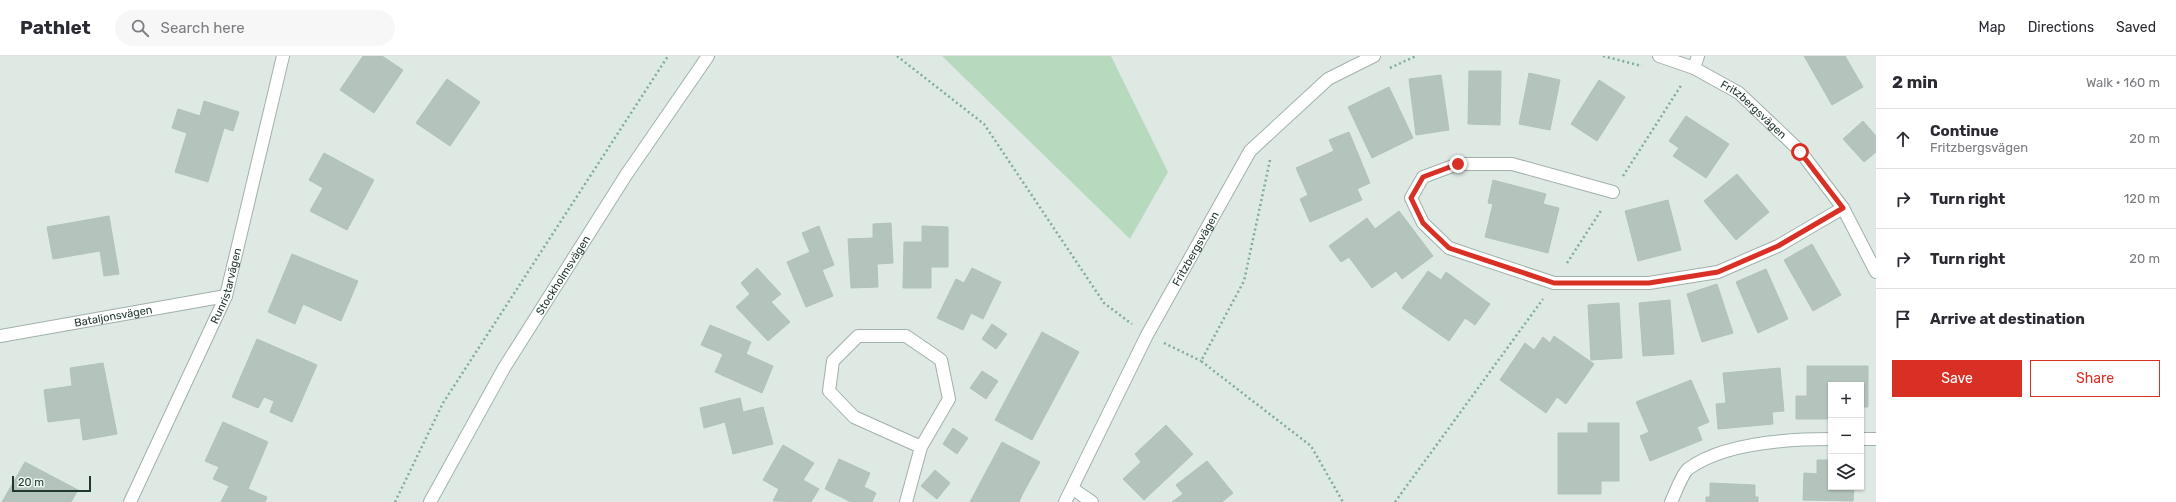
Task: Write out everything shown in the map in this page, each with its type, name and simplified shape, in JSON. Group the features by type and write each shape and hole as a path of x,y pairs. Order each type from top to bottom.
{"street":[{"name":"Runristarvägen","path":"130,502 226,296 283,56"},
{"name":"Stockholmsvägen","path":"430,502 504,368 626,175 708,56"},
{"name":"Fritzbergsvägen","path":"1065,502 1073,489 1147,335 1250,152 1328,79 1374,56"},
{"name":"Fritzbergsvägen","path":"1659,56 1694,68 1739,93 1800,152 1843,208 1876,272"},
{"path":"1694,68 1698,56"},
{"path":"1613,192 1512,164 1458,164 1423,177 1411,198 1423,223 1449,248 1554,283 1649,283 1718,272 1778,246 1843,208"},
{"name":"Bataljonsvägen","path":"0,336 226,296"},
{"path":"906,502 921,446 949,399 942,360 906,336 858,336 833,361 829,391 854,417 921,446"},
{"path":"1671,502 1687,470 1718,453 1791,439 1828,439"},
{"path":"1864,439 1876,439"},
{"path":"1073,489 1092,502"}],"path":[{"path":"395,502 443,403 668,56"},
{"path":"897,56 984,124 1104,303 1147,335 1201,361 1311,446 1343,502"},
{"path":"1389,68 1416,56"},
{"path":"1603,56 1649,67"},
{"path":"1395,502 1554,283 1683,83"},
{"path":"1201,361 1244,281 1271,154"}],"green space":[{"path":"942,56 1111,56 1168,172 1130,239"}],"building":[{"path":"363,56 382,56 403,70 374,113 340,90"},
{"path":"1804,56 1845,56 1863,87 1832,105"},
{"path":"1469,71 1501,71 1500,125 1468,124"},
{"path":"1529,73 1560,80 1550,130 1519,124"},
{"path":"1441,75 1449,130 1416,135 1409,79"},
{"path":"447,79 480,102 450,146 416,123"},
{"path":"1599,80 1625,97 1597,141 1571,124"},
{"path":"1389,87 1413,138 1372,158 1348,107"},
{"path":"204,101 239,112 233,131 224,128 208,182 175,172 187,133 172,128 178,109 200,116"},
{"path":"1686,116 1729,144 1706,178 1673,156 1679,148 1669,141"},
{"path":"1863,121 1876,136 1876,152 1864,162 1843,139"},
{"path":"1349,132 1370,183 1357,189 1362,200 1310,222 1300,199 1308,195 1296,168 1334,151 1329,140"},
{"path":"324,153 374,180 347,230 310,211 323,188 309,180"},
{"path":"1737,174 1769,212 1736,240 1704,201"},
{"path":"1493,180 1546,194 1543,204 1559,208 1548,253 1485,237 1493,204 1488,203"},
{"path":"1668,200 1681,250 1638,261 1625,211"},
{"path":"1399,211 1433,256 1402,279 1396,271 1372,288 1349,257 1341,262 1329,246 1367,218 1375,229"},
{"path":"109,216 119,274 104,276 100,251 53,259 47,227"},
{"path":"891,223 893,263 877,264 878,287 851,288 848,239 873,238 873,224"},
{"path":"819,226 834,265 822,270 833,296 806,307 787,262 810,252 802,233"},
{"path":"922,226 948,227 948,267 931,267 931,288 903,288 904,242 922,242"},
{"path":"1812,244 1841,295 1813,311 1784,260"},
{"path":"292,254 358,281 341,321 303,304 295,324 268,312"},
{"path":"757,268 781,294 771,302 790,322 768,341 736,307 750,294 741,283"},
{"path":"972,268 1001,282 983,319 971,313 963,330 937,318 956,279 964,283"},
{"path":"1766,269 1788,319 1758,333 1736,282"},
{"path":"1428,271 1441,280 1446,272 1490,304 1475,325 1465,318 1449,341 1402,308"},
{"path":"1717,284 1733,333 1702,342 1687,294"},
{"path":"1670,300 1674,354 1643,356 1639,303"},
{"path":"1619,303 1622,358 1591,360 1588,305"},
{"path":"992,324 1007,334 996,349 982,339"},
{"path":"710,325 751,342 746,354 773,366 762,393 715,372 723,354 701,345"},
{"path":"1042,332 1079,352 1032,440 995,420"},
{"path":"1554,336 1594,364 1566,404 1557,397 1546,413 1500,380 1525,343 1534,350 1543,337 1550,343"},
{"path":"257,339 317,365 292,422 270,412 274,401 264,397 258,408 232,397"},
{"path":"103,363 117,434 83,440 80,418 48,422 44,390 72,386 70,368"},
{"path":"1807,366 1868,366 1868,407 1864,407 1864,382 1828,382 1828,419 1796,419 1796,396 1807,396"},
{"path":"1780,368 1784,411 1772,412 1773,424 1718,429 1716,404 1726,403 1723,373"},
{"path":"982,371 998,381 986,399 970,388"},
{"path":"1691,380 1709,422 1697,427 1702,440 1650,461 1640,436 1649,432 1636,402"},
{"path":"740,398 743,412 763,407 773,444 733,454 725,422 704,428 700,408"},
{"path":"223,422 268,442 248,489 267,497 265,502 221,502 229,486 213,479 219,467 205,461"},
{"path":"1588,423 1619,423 1619,481 1601,481 1601,494 1558,494 1558,433 1588,433"},
{"path":"1166,425 1193,454 1144,500 1123,479 1141,462 1135,454"},
{"path":"953,428 968,438 957,454 943,444"},
{"path":"1002,442 1040,462 1019,502 970,502"},
{"path":"783,445 814,463 803,480 819,489 811,502 773,501 779,489 763,480"},
{"path":"839,459 870,473 864,487 876,493 872,502 851,502 825,489"},
{"path":"1817,460 1828,460 1828,490 1854,490 1853,501 1803,500 1804,473 1817,474"},
{"path":"1207,461 1233,493 1222,502 1172,502 1183,494 1176,485"},
{"path":"25,462 78,490 71,502 2,502"},
{"path":"935,470 950,483 937,499 921,486"},
{"path":"1710,483 1755,485 1755,497 1758,497 1758,502 1706,502 1706,497 1710,497"}],"route":[{"path":"1458,164 1423,177 1411,198 1423,223 1449,248 1554,283 1649,283 1718,272 1778,246 1843,208 1800,152"}]}
